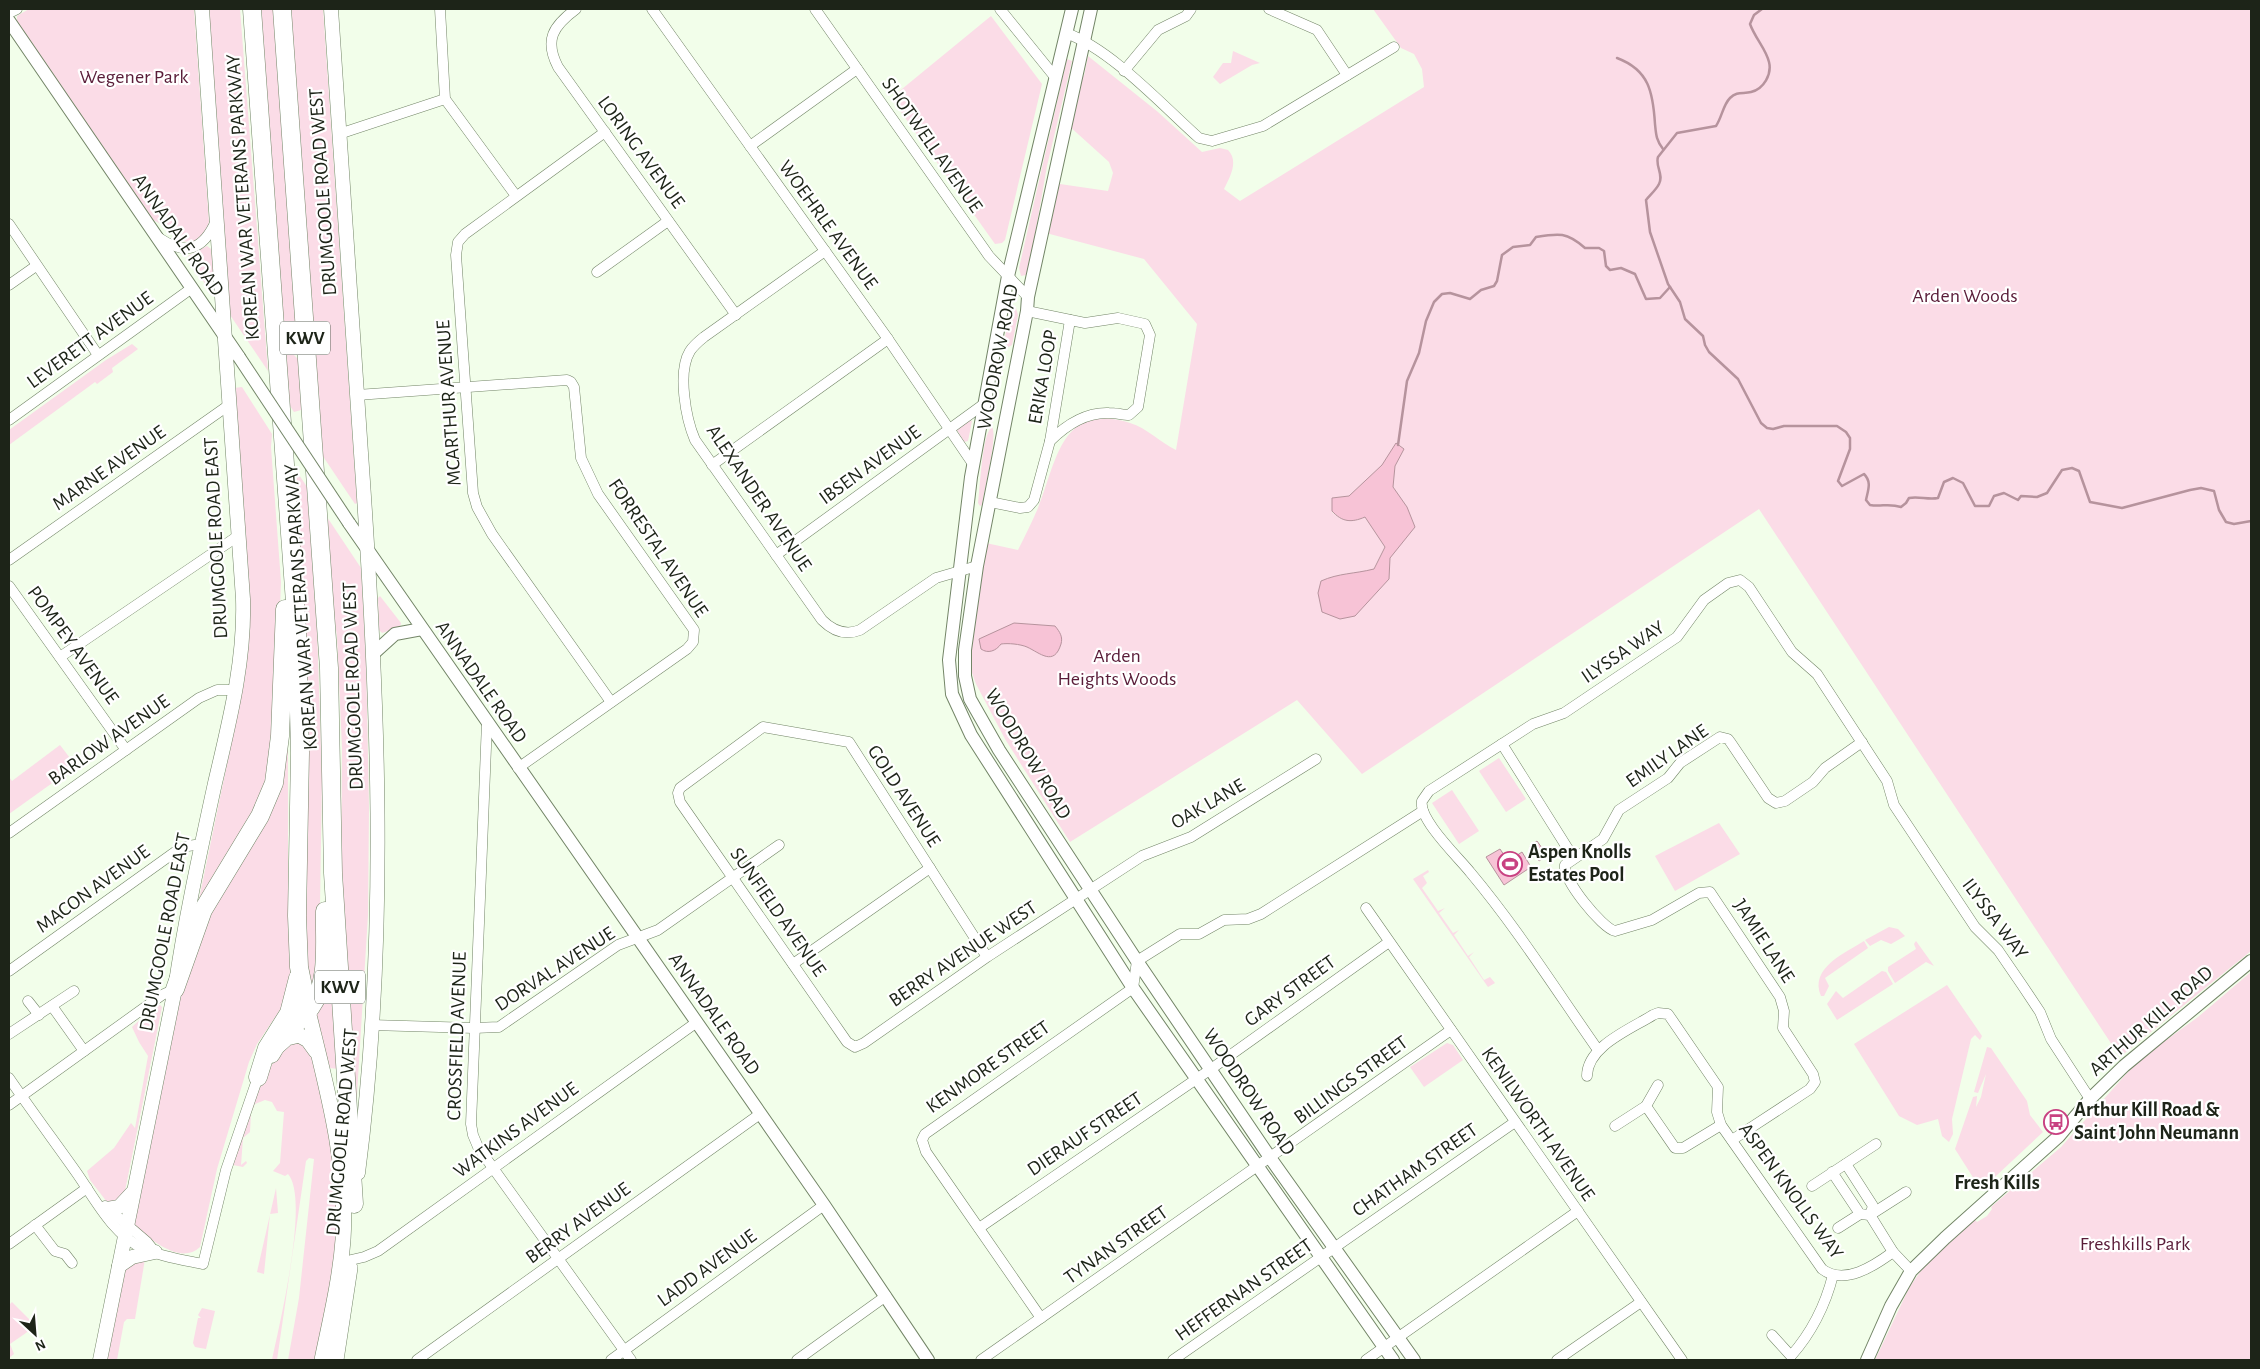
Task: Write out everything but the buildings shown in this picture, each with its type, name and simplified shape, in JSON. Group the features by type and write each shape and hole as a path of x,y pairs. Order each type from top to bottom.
{"highway":[{"name":"KOREAN WAR VETERANS PARKWAY","path":"252,9 284,473 297,630 300,753 297,908 299,967 308,1011"},
{"name":"KOREAN WAR VETERANS PARKWAY","path":"282,9 329,668 334,881 354,1204"},
{"path":"175,989 199,918 260,816 270,794 276,773 281,727 285,619 284,473"},
{"path":"270,1054 281,1037 308,1011 318,995 322,978 326,832 332,771"},
{"path":"258,1077 267,1048 289,1013 295,995 299,967"}],"main road":[{"name":"DRUMGOOLE ROAD EAST","path":"100,1360 175,989 202,844 236,690 244,617 202,9"},
{"name":"DRUMGOOLE ROAD WEST","path":"331,9 374,653 378,816 376,928 364,1130 354,1204 351,1260 336,1360"},
{"name":"DRUMGOOLE ROAD WEST","path":"308,1011 338,1144 344,1213 339,1273 322,1360"},
{"path":"258,1077 270,1054 287,1038 299,1035 308,1040 318,1053"},
{"path":"107,1208 119,1207 134,1190"},
{"path":"119,1266 132,1256 155,1252"}],"street":[{"path":"9,13 17,9"},
{"path":"440,9 445,98 516,196"},
{"name":"LORING AVENUE","path":"576,9 556,27 550,45 558,67 736,314"},
{"name":"WOEHRLE AVENUE","path":"652,9 888,339 973,464"},
{"name":"SHOTWELL AVENUE","path":"815,9 989,256 1028,297"},
{"path":"1000,9 1054,77"},
{"name":"WOODROW ROAD","path":"1072,9 1054,77 1008,276 973,464 958,571 949,660 952,694 971,735 1133,988 1393,1360"},
{"name":"WOODROW ROAD","path":"1091,9 1028,297 1027,311 977,566 964,650 965,676 970,699 999,750 1137,961 1271,1159 1414,1360"},
{"path":"1124,71 1158,30 1186,16 1191,9"},
{"path":"1269,9 1317,30 1347,75"},
{"name":"ANNADALE ROAD","path":"9,21 153,234 192,288 349,523 518,768 698,1022 928,1360"},
{"path":"1066,33 1083,40 1124,71 1199,138 1208,141 1263,126 1394,47"},
{"path":"750,146 857,68"},
{"path":"339,134 445,98"},
{"name":"MCARTHUR AVENUE","path":"605,132 465,234 457,249 464,387 473,493 477,507 492,534 611,702"},
{"path":"153,234 170,244 186,249 205,241 217,220"},
{"path":"597,272 668,221"},
{"path":"9,224 98,355"},
{"name":"ALEXANDER AVENUE","path":"825,251 695,345 686,363 684,382 689,423 695,440 822,620 834,630 846,633 865,627 936,578 977,566"},
{"path":"9,285 36,266"},
{"name":"LEVERETT AVENUE","path":"9,420 192,288"},
{"name":"ERIKA LOOP","path":"1027,311 1085,323 1118,318 1141,321 1148,326 1150,336 1136,411 1129,414 1089,415 1066,427 1050,441"},
{"name":"ERIKA LOOP","path":"990,502 1024,508 1032,504 1050,441 1070,320"},
{"path":"712,465 888,339"},
{"name":"FORRESTAL AVENUE","path":"464,387 572,382 581,458 587,474 598,494 691,625 695,636 687,649 518,768"},
{"path":"357,395 464,387"},
{"name":"IBSEN AVENUE","path":"776,555 984,404"},
{"name":"MARNE AVENUE","path":"9,560 229,405"},
{"path":"60,657 238,536"},
{"name":"ILYSSA WAY","path":"1423,811 1422,801 1429,791 1539,721 1564,713 1678,637 1704,600 1737,579 1743,580 1792,652 1817,674 1887,780 1894,805 1975,927 1998,950 2040,1012 2050,1039 2090,1099"},
{"name":"POMPEY AVENUE","path":"9,586 126,750"},
{"path":"374,653 395,634 422,629"},
{"name":"BARLOW AVENUE","path":"9,833 203,695 217,690 236,690"},
{"name":"CROSSFIELD AVENUE","path":"487,722 474,1028 471,1124 473,1135 478,1147 631,1360"},
{"name":"GOLD AVENUE","path":"678,793 683,785 763,727 849,742 988,957"},
{"name":"EMILY LANE","path":"1573,857 1603,839 1619,810 1668,778 1680,763 1720,738 1728,739 1768,798 1776,803 1785,801 1813,782 1825,768 1862,742"},
{"path":"1502,744 1573,857"},
{"name":"OAK LANE","path":"1090,889 1142,856 1191,837 1316,759"},
{"name":"SUNFIELD AVENUE","path":"678,793 680,802 846,1042 855,1046"},
{"path":"1133,988 1137,961 1180,934 1199,934 1224,920 1248,919 1261,914 1423,811 1444,843 1500,908 1598,1050 1587,1065 1587,1076"},
{"name":"MACON AVENUE","path":"9,971 175,852 188,846 202,844"},
{"name":"DORVAL AVENUE","path":"371,1025 494,1028 504,1024 618,945 658,930 780,845"},
{"name":"JAMIE LANE","path":"1573,857 1565,865 1565,875 1578,895 1606,927 1615,931 1652,920 1699,893 1710,892 1780,996 1784,1011 1783,1028 1813,1074 1814,1085 1732,1140"},
{"path":"793,964 930,868"},
{"name":"BERRY AVENUE WEST","path":"855,1046 864,1043 1090,889"},
{"name":"KENILWORTH AVENUE","path":"1366,908 1682,1360"},
{"name":"GARY STREET","path":"1211,1069 1389,942"},
{"name":"ARTHUR KILL ROAD","path":"1867,1360 1891,1306 1911,1271 2059,1136 2090,1099 2124,1066 2251,960"},
{"name":"KENMORE STREET","path":"1041,1318 926,1152 922,1140 925,1134 1133,988"},
{"path":"9,1105 162,994 175,989"},
{"path":"9,1034 74,991"},
{"path":"28,1001 39,1015"},
{"path":"52,1006 84,1050"},
{"name":"ASPEN KNOLLS WAY","path":"1598,1050 1653,1015 1658,1013 1668,1014 1718,1087 1717,1112 1721,1125 1817,1263 1833,1275 1865,1270 1893,1252"},
{"name":"WATKINS AVENUE","path":"351,1260 378,1251 698,1022"},
{"name":"BILLINGS STREET","path":"1271,1159 1451,1030"},
{"name":"DIERAUF STREET","path":"979,1228 1211,1069"},
{"path":"94,1198 107,1208 143,1248 203,1264 226,1170 258,1077"},
{"path":"9,1078 103,1213 126,1230"},
{"path":"1615,1126 1646,1106 1658,1085"},
{"name":"ASPEN KNOLLS WAY","path":"1646,1106 1675,1148 1683,1148 1721,1125"},
{"name":"BERRY AVENUE","path":"417,1360 760,1114"},
{"name":"CHATHAM STREET","path":"1334,1248 1515,1122"},
{"path":"1812,1186 1876,1144"},
{"name":"TYNAN STREET","path":"981,1360 1271,1159"},
{"path":"1846,1164 1873,1206 1865,1214"},
{"path":"1832,1172 1893,1252 1911,1271"},
{"path":"9,1244 87,1188"},
{"path":"1838,1228 1906,1192"},
{"name":"LADD AVENUE","path":"610,1360 824,1205"},
{"path":"1366,1360 1578,1211"},
{"path":"35,1225 55,1251 65,1254 72,1263"},
{"name":"HEFFERNAN STREET","path":"1173,1360 1334,1248"},
{"path":"1772,1335 1790,1356 1812,1330 1828,1296 1833,1275"},
{"path":"797,1360 886,1296"},
{"path":"1557,1360 1641,1302"}],"green space":[{"name":"Wegener Park","path":"29,9 194,9 209,222 205,235 192,242 178,241 167,227 153,220 17,22 17,16"},
{"path":"209,9 240,9 268,371 230,315"},
{"path":"256,9 274,9 297,339 293,343 289,343 284,337"},
{"path":"290,9 323,9 357,503 355,504 318,449"},
{"path":"1373,9 2251,9 2251,951 2120,1057 1759,509 1362,774 1297,700 1070,842 1005,739 976,684 970,667 974,616 986,543 1018,550 1038,508 1057,455 1065,440 1076,428 1089,420 1107,418 1136,425 1176,450 1197,324 1144,259 1046,233 1053,183 1108,191 1113,173 1109,162 1068,125 1080,76 1084,76 1088,56 1158,112 1202,152 1220,148 1228,150 1233,159 1233,164 1231,174 1224,189 1240,201 1424,87 1422,69 1414,54 1401,48","holes":["1396,444 1404,449 1395,466 1393,487 1407,507 1390,558 1389,579 1336,574 1354,575 1374,569 1385,547 1365,517 1356,520 1343,520 1332,512 1332,498 1349,496 1382,465"]},
{"path":"991,16 1042,84 1005,240 1002,243 995,244 891,98"},
{"path":"1233,51 1260,63 1252,65 1220,84 1213,77 1223,63 1231,63"},
{"path":"1067,59 1072,61 1047,166 1029,269 1026,275 1021,276 1019,268"},
{"path":"207,246 211,249 214,281 205,284 188,256"},
{"path":"1011,307 1016,308 1018,315 1012,345 1005,349 1003,347"},
{"path":"132,344 138,349 112,368 113,372 97,384 95,382 9,445 9,430 106,360"},
{"path":"286,354 294,355 300,361 302,406 301,410 294,412 285,398 284,357"},
{"path":"242,387 272,434 271,447 281,582 274,758 258,807 198,904 244,682 248,643 234,388"},
{"path":"968,419 972,421 968,441 964,442 957,430"},
{"path":"992,427 992,452 982,505 980,506 978,503 982,462 986,439"},
{"path":"286,455 307,487 317,630 322,778 319,969 309,997"},
{"path":"323,511 361,568 366,659 369,808 368,915 355,1127 341,878 342,748 337,637 325,548"},
{"path":"380,596 401,623 400,627 382,633 379,630 378,598"},
{"path":"288,738 288,924 292,977 284,1004 257,1044 249,1062 217,1169 200,1247 192,1252 174,1252 156,1243 134,1225 184,972"},
{"path":"60,745 76,766 9,814 9,777 12,781"},
{"path":"1499,758 1526,799 1506,812 1479,771"},
{"path":"1452,790 1479,831 1459,844 1432,803"},
{"path":"1719,823 1740,854 1675,891 1655,856"},
{"path":"1428,870 1429,872 1423,876 1427,883 1422,888 1438,911 1445,908 1439,913 1453,933 1459,930 1454,935 1468,956 1474,952 1469,957 1484,980 1490,977 1495,983 1488,987 1413,879"},
{"path":"1889,927 1898,929 1905,936 1891,944 1881,940 1870,946 1865,940"},
{"path":"1864,941 1868,948 1825,978 1829,986 1824,996 1821,996 1820,977 1824,969 1839,956"},
{"path":"1916,941 1934,966 1926,962 1895,983 1888,971 1888,967 1916,949 1914,944"},
{"path":"1882,971 1886,972 1893,984 1837,1020 1827,1004 1836,991 1843,998"},
{"name":"Freshkills Park","path":"2251,972 2251,1360 1875,1360 1909,1288 1937,1253 1975,1220 1977,1222 1987,1216 1992,1209 1991,1207 2061,1147 2128,1072 2147,1054 2198,1017"},
{"path":"333,983 338,1069 330,1068 312,1012 328,991 330,992"},
{"path":"1947,985 1982,1036 1980,1040 1975,1035 1971,1039 1952,1119 1953,1134 1949,1142 1942,1136 1938,1119 1917,1125 1899,1116 1854,1044"},
{"path":"156,1005 162,1007 124,1196 122,1200 107,1202 90,1180 87,1171 114,1148 131,1123 135,1128 148,1056 132,1027"},
{"path":"292,1039 310,1049 331,1131 337,1175 337,1246 316,1360 288,1360 299,1298 314,1159 309,1158 306,1161 291,1264 296,1209 294,1188 288,1174 285,1176 273,1171 280,1163 284,1112 277,1111 272,1102 265,1100 255,1104 251,1113 250,1132 243,1138 241,1165 246,1161 247,1163 243,1167 233,1165 255,1098 271,1066"},
{"path":"1447,1043 1453,1045 1463,1060 1424,1087 1410,1067"},
{"path":"1987,1047 1991,1048 2027,1101 2030,1115 2043,1132 1981,1190 1955,1149 1973,1097 1977,1096 1976,1107 1981,1097 1986,1074 1978,1093 1974,1092"},
{"path":"276,1188 278,1213 270,1214"},
{"path":"270,1215 264,1274 257,1272"},
{"path":"145,1259 135,1319 127,1319 124,1322 117,1360 105,1360 125,1264"},
{"path":"291,1264 277,1360 272,1360"},
{"path":"12,1302 36,1326 10,1344 14,1354 9,1358 9,1305"},
{"path":"202,1308 215,1311 206,1349 195,1347 193,1343 198,1318 201,1318 198,1315"}],"shaded area":[{"path":"1396,443 1404,449 1395,466 1393,487 1407,507 1415,527 1390,558 1389,579 1355,616 1340,619 1322,612 1318,593 1321,581 1340,575 1374,569 1385,547 1365,517 1351,521 1336,515 1332,511 1332,498 1349,496 1382,465"},
{"path":"1014,623 1055,626 1060,632 1062,639 1058,651 1051,657 1018,644 1001,644 992,651 981,649 979,639"},
{"path":"1537,841 1547,855 1539,861 1530,846"},
{"name":"Aspen Knolls Estates Pool","path":"1500,849 1508,861 1522,852 1531,867 1504,885 1486,857"}],"waterway":[{"path":"1762,9 1754,15 1750,24 1769,62 1770,67 1766,80 1760,88 1730,98 1716,126 1677,133 1658,157 1660,181 1646,200 1650,232 1668,284 1680,302 1685,319 1703,336 1709,352 1738,379 1761,423 1767,428 1773,429 1784,426 1837,426 1846,432 1850,438 1850,449 1838,481 1842,486 1864,474 1869,483 1866,500 1870,505 1901,507 1909,498 1938,498 1944,482 1953,478 1963,483 1975,506 1989,506 1994,496 2004,493 2018,500 2021,496 2037,497 2047,493 2062,470 2072,468 2079,471 2090,502 2122,508 2201,488 2214,491 2219,510 2226,522 2234,524 2251,521"},
{"path":"1617,58 1628,63 1643,76 1651,92 1657,137 1663,149"},
{"path":"1398,445 1407,381 1419,353 1426,321 1434,302 1442,294 1450,293 1470,299 1481,290 1494,286 1497,281 1502,255 1513,247 1530,245 1536,237 1551,235 1568,236 1585,248 1599,248 1604,251 1606,266 1610,270 1621,268 1635,274 1646,299 1660,298 1670,287"}],"place":[{"name":"Aspen Knolls Estates Pool","path":"1510,864"},
{"name":"Arthur Kill Road & Saint John Neumann","path":"2056,1122"}],"district":[{"name":"Fresh Kills","path":"1997,1182"}],"park label":[{"name":"Arden Woods","path":"1965,296"},
{"name":"Arden Heights Woods","path":"1117,668"}]}
